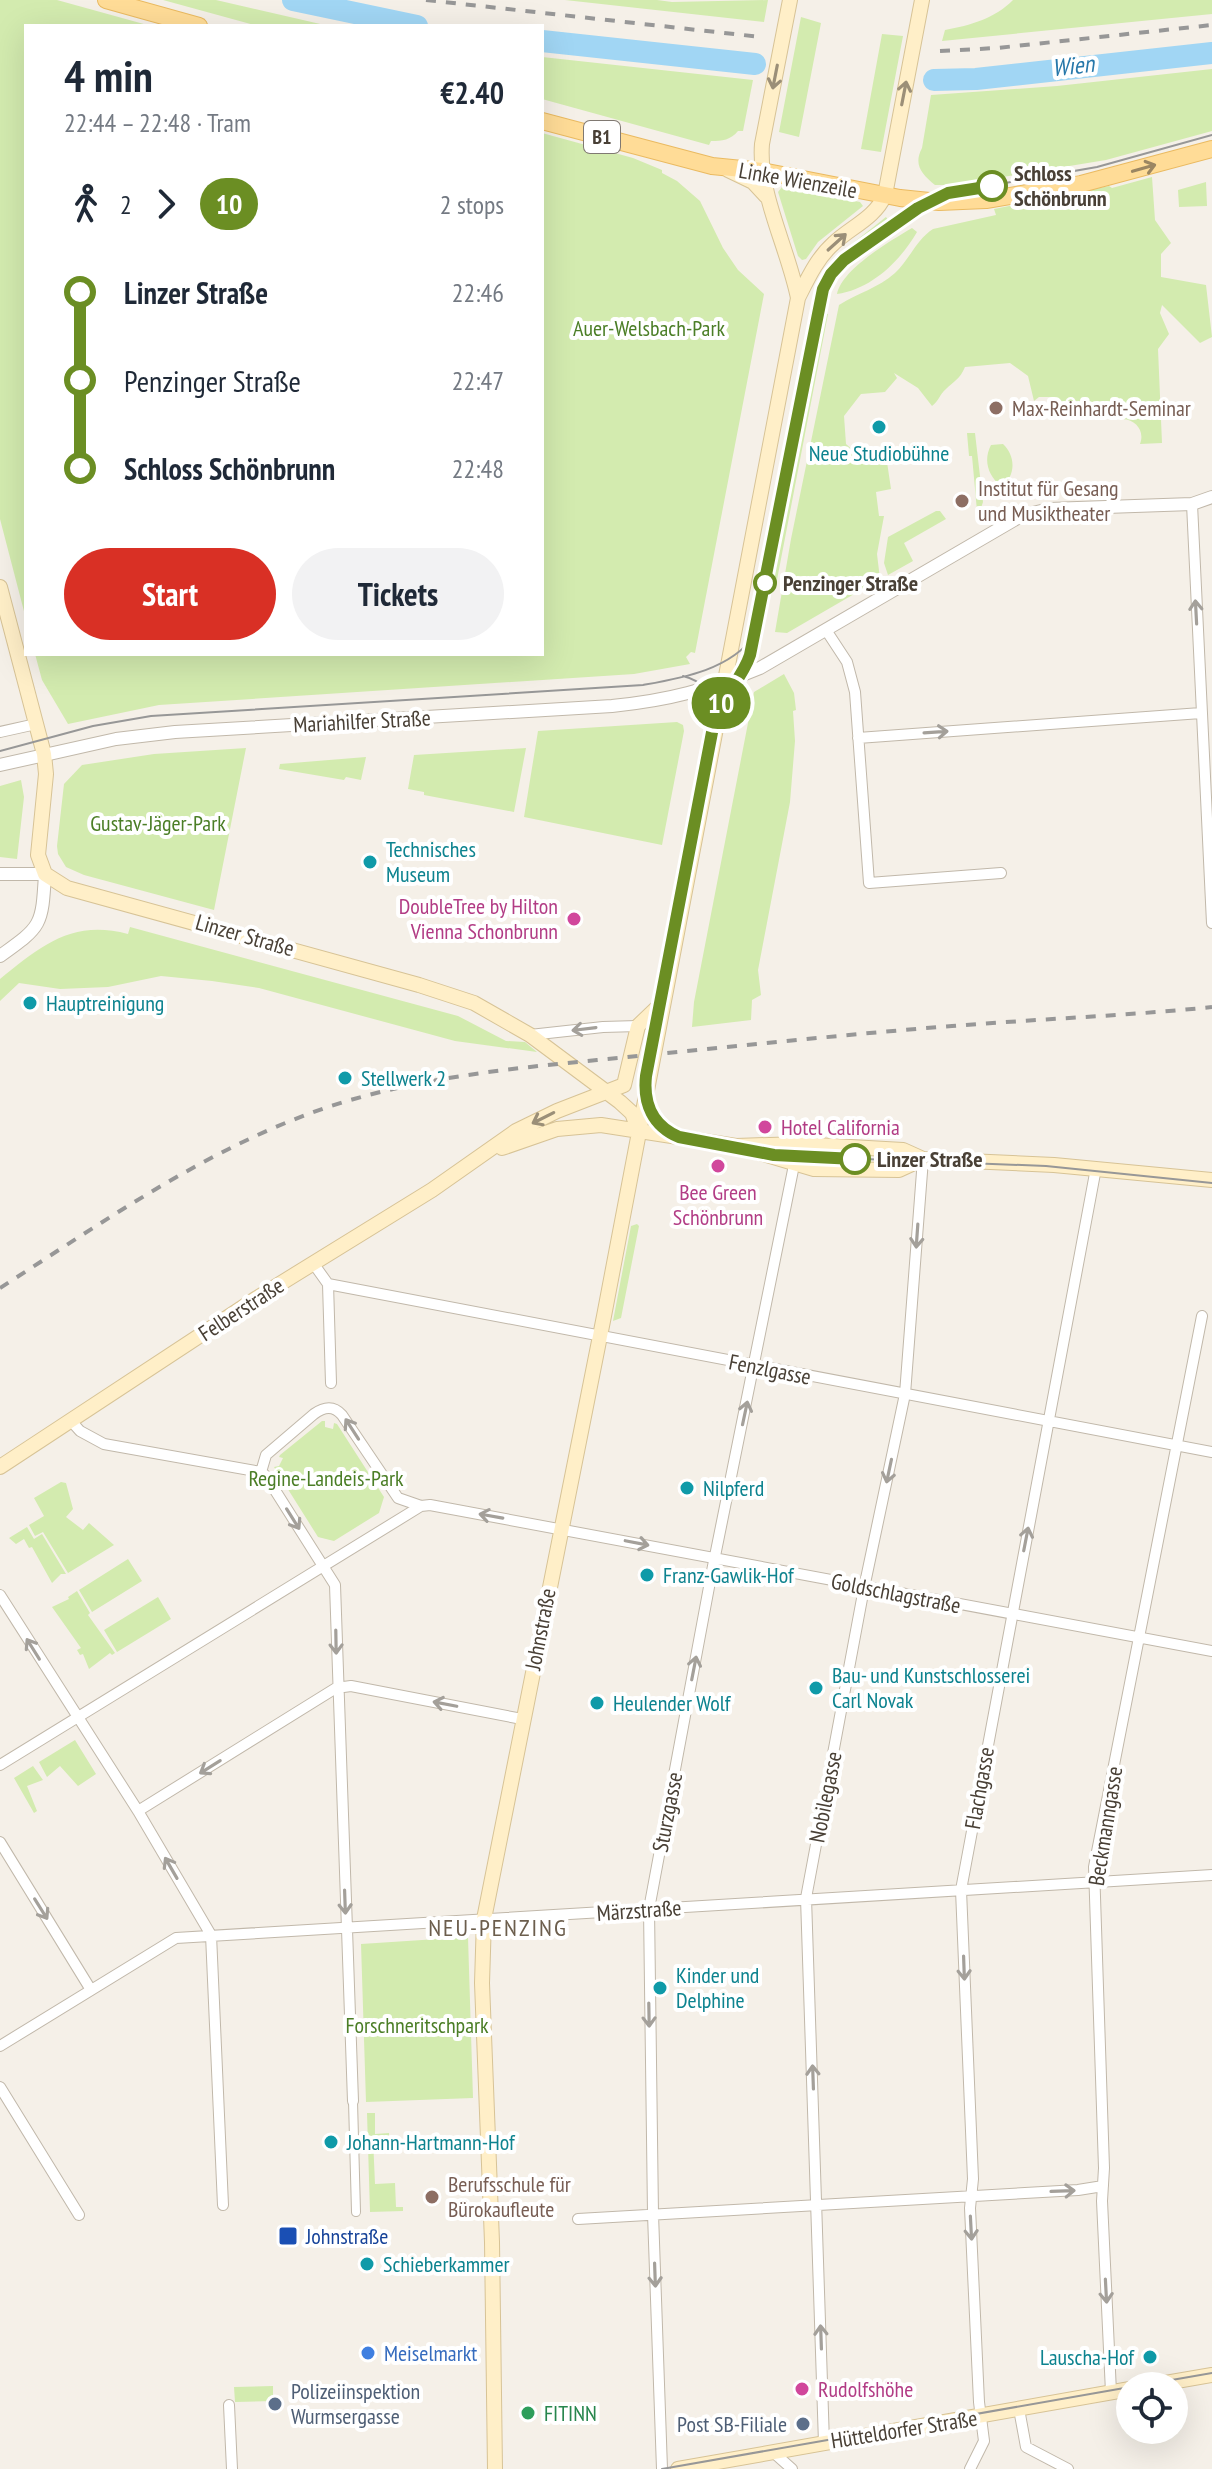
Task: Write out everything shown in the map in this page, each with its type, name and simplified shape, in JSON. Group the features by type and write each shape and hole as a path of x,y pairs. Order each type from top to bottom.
{"main road":[{"path":"106,0 192,24"},
{"path":"790,0 762,144 762,171 798,298"},
{"path":"798,298 823,255 876,210 885,195 922,0"},
{"name":"Linke Wienzeile","path":"544,122 745,177 768,198"},
{"name":"B1","path":"885,195 939,202 986,200 1119,176 1212,149"},
{"name":"Linke Wienzeile","path":"712,166 762,171 885,195"},
{"name":"Johnstraße","path":"495,2469 492,2242 482,1983 484,1919 798,298"},
{"path":"0,587 44,754 46,774 38,855 45,874"},
{"name":"Linzer Straße","path":"45,874 67,888 474,1003 530,1035 608,1092 632,1113 638,1130"},
{"path":"608,1092 624,1085 638,1026 663,1003"},
{"name":"Felberstraße","path":"0,1467 484,1155 516,1131 557,1111 608,1092"},
{"name":"Felberstraße","path":"484,1155 557,1129 601,1125 638,1130"},
{"path":"638,1130 736,1146 814,1169 899,1170 923,1159"},
{"path":"736,1146 798,1144 903,1150 923,1159 1096,1168 1212,1180"},
{"path":"1188,2379 1212,2375"},
{"name":"Hütteldorfer Straße","path":"678,2469 1116,2391"}],"street":[{"path":"724,684 760,668 1021,516 1049,509 1192,504 1212,497"},
{"path":"1192,504 1212,923"},
{"path":"826,630 847,662 855,692 869,883 1001,873"},
{"name":"Mariahilfer Straße","path":"0,765 116,739 175,732 646,703 670,700 724,684"},
{"path":"858,738 1201,713"},
{"path":"0,732 36,724"},
{"name":"Linzer Straße","path":"0,874 45,874"},
{"path":"0,956 40,923 45,874"},
{"path":"530,1035 638,1026"},
{"name":"Nobilegasse","path":"824,2443 806,1898 864,1588 905,1394 923,1159"},
{"name":"Sturzgasse","path":"662,2469 653,2214 649,1909 794,1165"},
{"name":"Flachgasse","path":"970,2469 984,2441 980,2417 961,1890 1096,1168"},
{"path":"313,1263 328,1284 331,1383"},
{"name":"Fenzlgasse","path":"328,1284 1212,1452"},
{"name":"Beckmanngasse","path":"1111,2392 1093,1883 1202,1316"},
{"name":"Goldschlagstraße","path":"261,1472 266,1455 314,1414 331,1407 342,1415 395,1494 402,1500 421,1506 560,1528 864,1588 1212,1651"},
{"path":"72,1422 80,1431 104,1444 261,1472 335,1585 336,1688 356,2212"},
{"path":"0,1765 421,1506"},
{"path":"0,1595 138,1811 211,1935 223,2205"},
{"path":"138,1811 336,1688 351,1686 522,1719"},
{"path":"0,1842 91,1990"},
{"name":"Märzstraße","path":"0,2046 176,1938 1212,1875"},
{"path":"0,2087 79,2215"},
{"path":"578,2219 1078,2190 1103,2186"},
{"path":"229,2405 232,2469"},
{"path":"1019,2409 1026,2447 1068,2469"},
{"path":"773,2452 792,2469"}],"green space":[{"path":"0,0 57,0 144,24 24,24 24,611 0,519"},
{"path":"163,0 216,0 320,24 251,24"},
{"path":"565,0 672,2 768,0 764,22"},
{"path":"1013,0 1212,0 1212,14 942,41 945,30 982,20"},
{"path":"801,17 821,23 799,137 779,132"},
{"path":"882,34 903,36 881,152 861,149"},
{"path":"544,57 753,80 743,131 726,139 711,141 709,145 544,100"},
{"path":"1212,69 1212,131 1106,160 1003,177 997,174 991,175 991,178 950,185 935,185 919,164 931,95 1057,86"},
{"name":"Auer-Welsbach-Park","path":"544,134 633,158 662,170 700,201 723,248 738,270 764,294 695,653 691,652 686,657 690,664 634,674 159,705 68,724 42,680 36,656 544,656"},
{"path":"1152,177 1155,220 1171,243 1161,254 1161,277 1206,285 1212,337 1200,343 1162,305 1160,313 1169,334 1158,349 1162,443 1140,444 1138,427 1123,419 1121,407 1083,409 1080,404 1074,405 1073,410 1056,411 1058,404 1053,397 1039,397 1034,401 1028,376 1010,363 965,367 932,406 918,388 894,373 897,378 885,392 861,394 844,416 846,444 867,463 887,462 891,489 876,492 879,516 884,516 877,554 880,579 787,633 775,632 839,305 895,273 922,238 933,229 996,215 994,209 1109,186 1112,188"},
{"path":"1206,182 1207,206 1179,207 1178,190"},
{"path":"782,187 860,202 863,206 818,242 802,260 798,256 778,192"},
{"path":"886,217 890,223 841,258 819,294 815,311 828,314 776,585 773,584 780,544 767,541 815,291 834,258"},
{"path":"912,228 917,232 910,243 884,272 862,286 837,294 857,266"},
{"path":"967,433 975,433 983,502 980,511 977,511"},
{"path":"1003,444 1012,460 1012,472 1001,486 990,473 987,456 991,445"},
{"path":"940,511 946,519 904,543 913,561 888,575 884,563 888,537"},
{"path":"784,674 794,693 795,741 790,802 758,970 761,995 752,1000 751,1020 692,1027 694,1002 754,692"},
{"path":"677,722 683,725 684,731 662,845 524,817 538,731"},
{"name":"Gustav-Jäger-Park","path":"246,748 214,910 84,875 66,867 58,854 64,784 82,765 154,754"},
{"path":"526,748 514,812 424,795 424,792 408,789 414,755"},
{"path":"366,757 361,780 279,769 280,764"},
{"path":"21,780 24,797 17,859 0,857 0,786"},
{"path":"130,927 458,1016 506,1041 525,1042 537,1052 455,1041 259,988 161,976 108,987 60,989 19,983 0,1001 0,979 58,938 90,930 128,934"},
{"path":"637,1224 621,1318 613,1321 631,1226"},
{"name":"Regine-Landeis-Park","path":"325,1421 325,1427 333,1429 334,1423 337,1424 384,1497 379,1513 334,1541 318,1537 274,1467 279,1466 283,1458 280,1455"},
{"path":"61,1482 66,1483 73,1509 66,1517 83,1530 89,1523 114,1545 68,1573 43,1532 35,1536 29,1525 44,1516 34,1498"},
{"path":"27,1527 34,1539 42,1534 66,1574 61,1574 52,1583 32,1547 29,1548 24,1539 16,1544 9,1538"},
{"path":"128,1559 142,1581 92,1612 79,1590"},
{"path":"77,1591 90,1613 88,1615 115,1653 110,1653 89,1669 83,1654 80,1655 77,1650 81,1648 52,1607 69,1599"},
{"path":"158,1597 171,1619 117,1652 104,1630"},
{"path":"75,1740 96,1774 78,1786 60,1766 47,1777 39,1762"},
{"path":"33,1766 43,1780 27,1786 37,1811 34,1813 14,1778"},
{"name":"Forschneritschpark","path":"468,1937 473,2098 366,2102 361,1944"},
{"path":"367,2113 375,2113 375,2134 389,2133 389,2137 373,2138 375,2184 395,2183 396,2207 403,2207 403,2211 370,2212"},
{"path":"273,2386 273,2401 235,2402 234,2387"}],"waterway":[{"name":"Wien","path":"293,0 407,24"},
{"name":"Wien","path":"544,41 755,64"},
{"name":"Wien","path":"934,80 976,79 1212,53"}],"tram line":[{"path":"1212,135 1097,167 948,193 873,237 845,258 828,279 819,301 752,649 714,722 644,1092 652,1115 666,1131 688,1140 751,1151 813,1157 1046,1166 1212,1183"},
{"name":"10","path":"855,1159 774,1155 679,1137 666,1131 652,1115 644,1092 646,1076 714,722 720,705 749,661 823,289 844,260 929,201 948,193 992,186"},
{"path":"0,751 93,726 151,716 643,685 689,675 719,664 745,647 755,635"},
{"path":"683,676 707,689 719,714"},
{"path":"1188,2377 1212,2373"},
{"path":"662,2469 1116,2389"}],"railway":[{"path":"426,0 761,37"},
{"path":"940,51 997,48 1212,25"},
{"path":"0,1288 200,1164 284,1124 367,1095 526,1067 952,1026 1212,1007"}],"place":[{"name":"Schloss Schönbrunn","path":"992,186"},
{"name":"Max-Reinhardt-Seminar","path":"996,408"},
{"name":"Neue Studiobühne","path":"879,427"},
{"name":"Institut für Gesang und Musiktheater","path":"962,501"},
{"name":"Penzinger Straße","path":"765,583"},
{"name":"Technisches Museum","path":"370,862"},
{"name":"DoubleTree by Hilton Vienna Schonbrunn","path":"574,919"},
{"name":"Hauptreinigung","path":"30,1003"},
{"name":"Stellwerk 2","path":"345,1078"},
{"name":"Hotel California","path":"765,1127"},
{"name":"Linzer Straße","path":"855,1159"},
{"name":"Bee Green Schönbrunn","path":"718,1166"},
{"name":"Nilpferd","path":"687,1488"},
{"name":"Franz-Gawlik-Hof","path":"647,1575"},
{"name":"Bau- und Kunstschlosserei Carl Novak","path":"816,1688"},
{"name":"Heulender Wolf","path":"597,1703"},
{"name":"Kinder und Delphine","path":"660,1988"},
{"name":"Johann-Hartmann-Hof","path":"331,2142"},
{"name":"Berufsschule für Bürokaufleute","path":"432,2197"},
{"name":"Johnstraße","path":"288,2236"},
{"name":"Schieberkammer","path":"367,2264"},
{"name":"Meiselmarkt","path":"368,2353"},
{"name":"Lauscha-Hof","path":"1150,2357"},
{"name":"Rudolfshöhe","path":"802,2389"},
{"name":"Polizeiinspektion Wurmsergasse","path":"275,2404"},
{"name":"FITINN","path":"528,2413"},
{"name":"Post SB-Filiale","path":"803,2424"}],"district":[{"name":"NEU-PENZING","path":"498,1928"}]}
